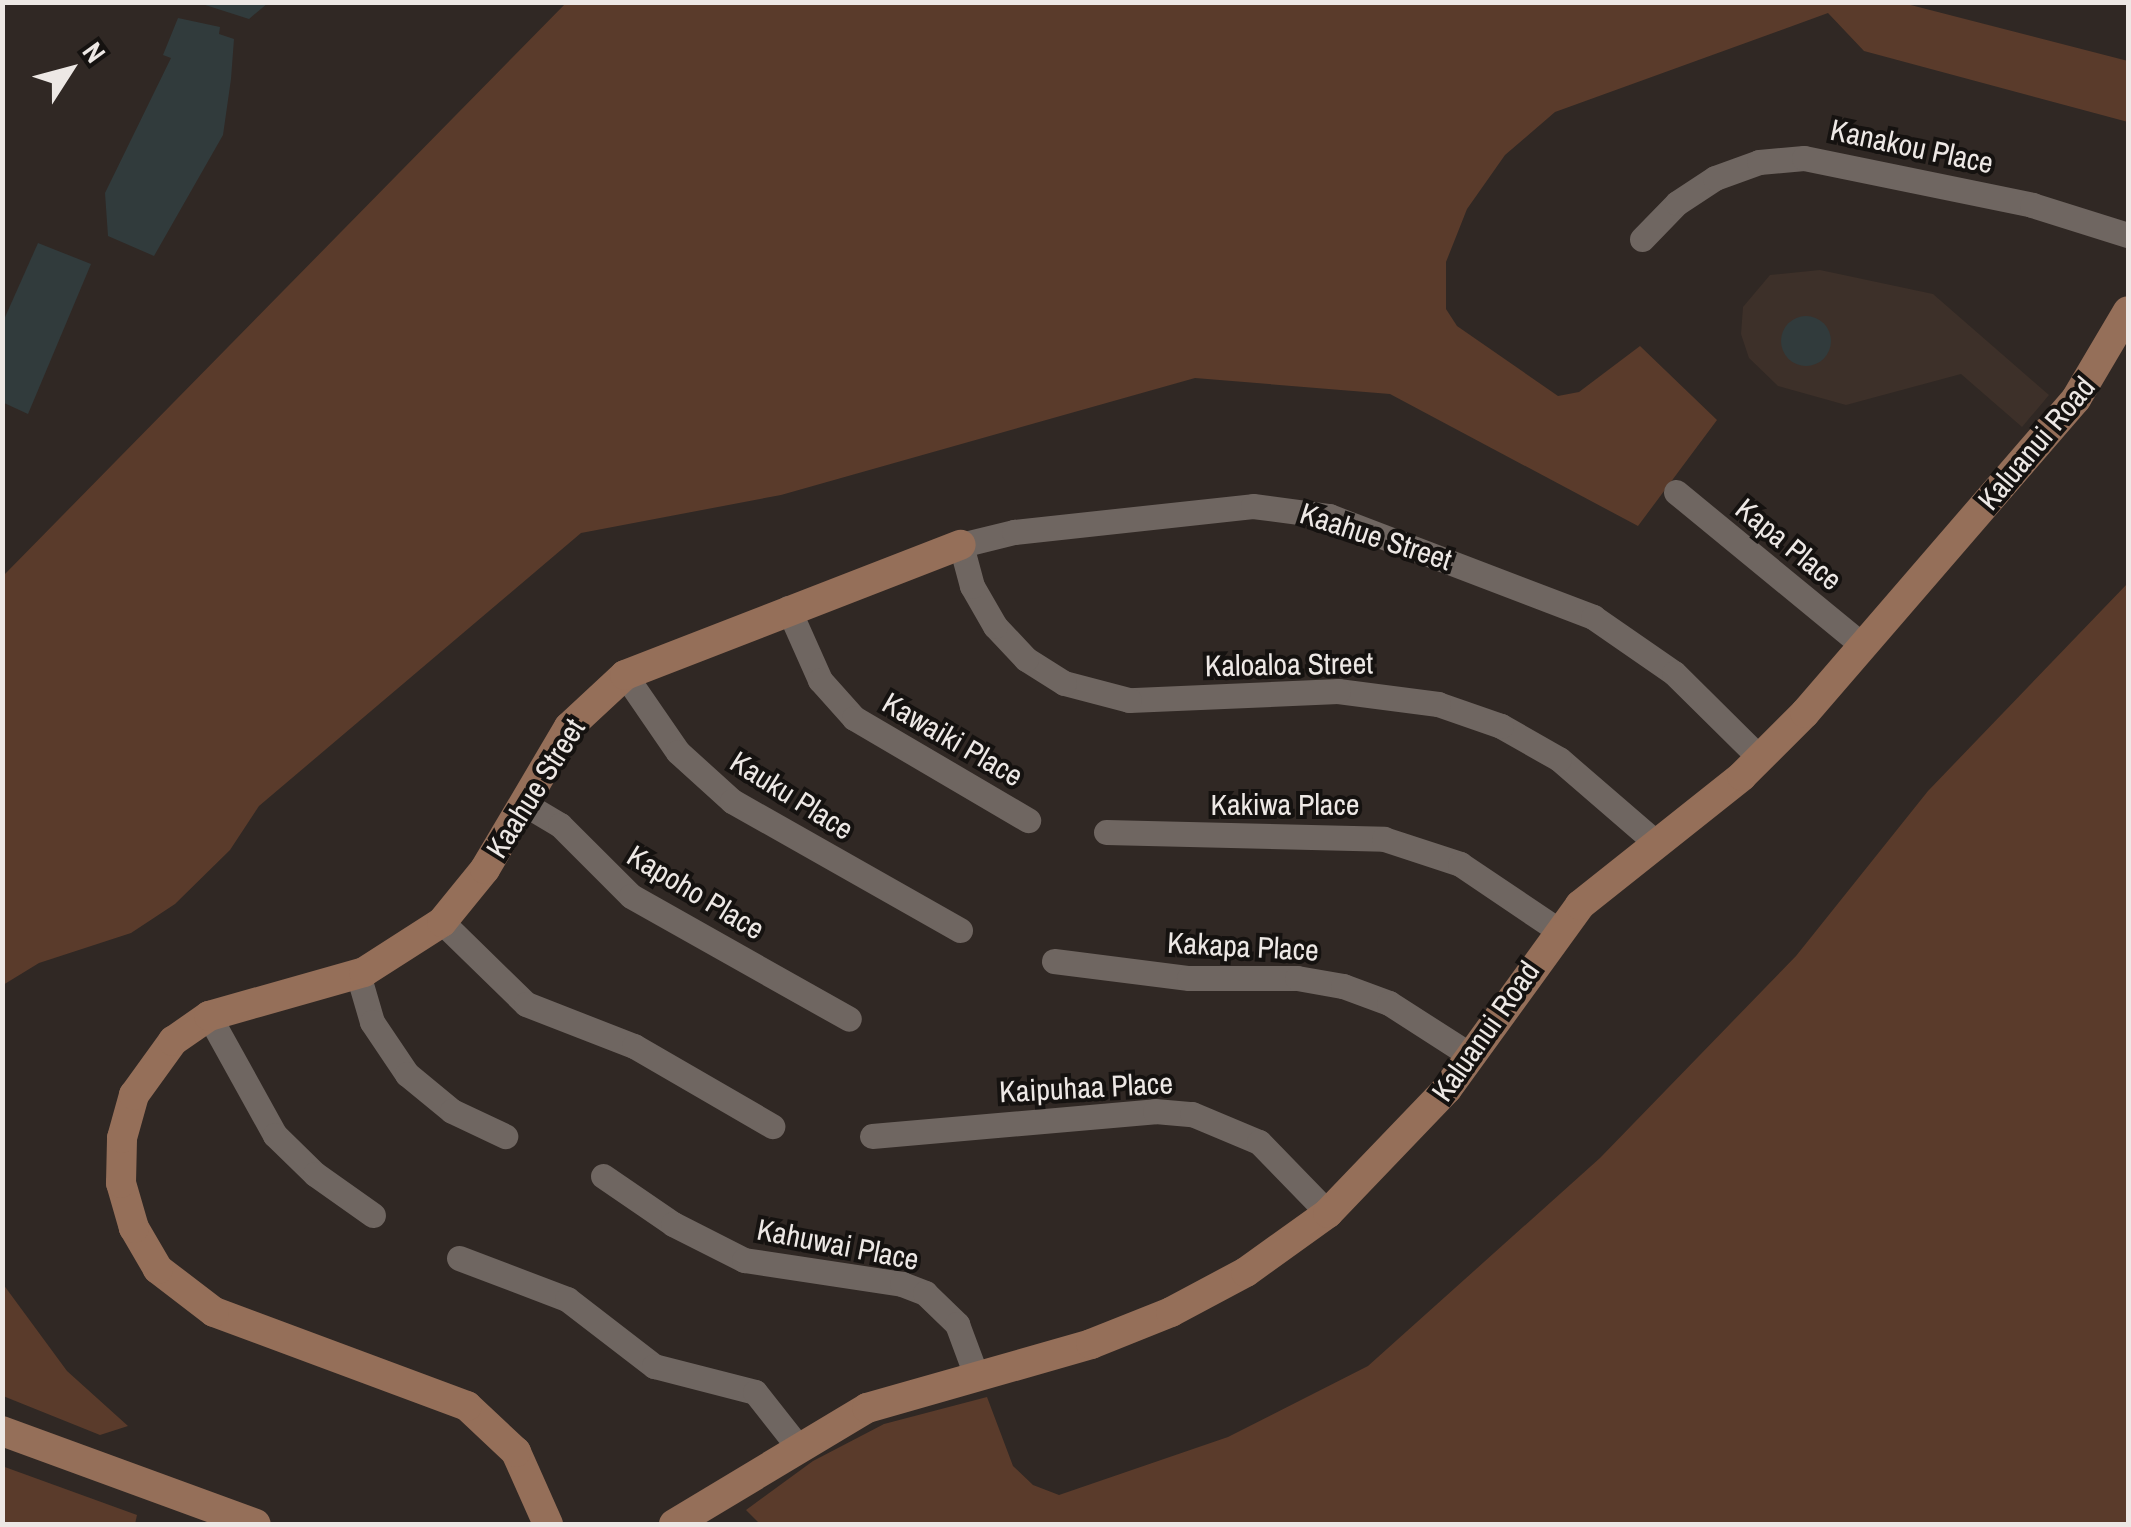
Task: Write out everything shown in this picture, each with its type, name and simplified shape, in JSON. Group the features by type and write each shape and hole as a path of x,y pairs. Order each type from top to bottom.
{"street":[{"name":"Kanakou Place","path":"1642,239 1677,203 1715,178 1759,162 1804,158 2032,206 2128,235"},
{"name":"Kaluanui Road","path":"674,1524 799,1448 893,1397 1091,1344 1171,1312 1246,1272 1328,1212 1418,1126 1558,930 1654,841 1760,759 1862,645 2076,399 2128,310"},
{"name":"Kapa Place","path":"1676,492 1862,645"},
{"name":"Kaahue Street","path":"548,1524 516,1452 466,1406 214,1312 175,1286 145,1249 122,1183 126,1116 158,1058 210,1016 358,974 442,922 472,888 568,727 625,675 788,608 961,544 1234,508 1293,508 1329,516 1592,618 1674,673 1760,759"},
{"name":"Kaloaloa Street","path":"961,544 972,586 995,626 1026,658 1064,683 1129,700 1338,692 1438,704 1501,726 1560,759 1654,841"},
{"name":"Kawaiki Place","path":"788,608 820,680 854,718 1028,820"},
{"name":"Kauku Place","path":"625,675 678,752 732,801 960,930"},
{"name":"Kapoho Place","path":"523,803 560,825 630,896 849,1018"},
{"name":"Kakiwa Place","path":"1106,832 1384,838 1460,864 1558,930"},
{"path":"442,922 526,1004 652,1055 772,1126"},
{"name":"Kakapa Place","path":"1054,961 1189,978 1296,978 1342,986 1389,1003 1470,1055"},
{"path":"358,974 372,1022 407,1074 452,1111 506,1136"},
{"path":"210,1016 275,1135 331,1187 373,1215"},
{"name":"Kaipuhaa Place","path":"872,1136 1155,1111 1192,1114 1259,1142 1328,1212"},
{"name":"Kahuwai Place","path":"603,1176 673,1224 744,1260 902,1284 925,1293 957,1324 976,1375"},
{"path":"459,1258 567,1299 666,1372 755,1392 799,1448"},
{"path":"2,1430 256,1524"}],"shaded area":[{"path":"1899,2 2128,61 2128,122 1864,51 1828,13 1555,112 1505,155 1467,209 1446,262 1446,309 1457,326 1558,396 1579,392 1640,346 1717,420 1638,526 1390,394 1195,378 781,495 581,533 259,806 230,850 175,904 131,933 39,963 3,985 3,576 566,3"},
{"path":"1820,270 1933,294 2049,395 2022,427 1961,374 1846,405 1778,386 1749,358 1741,334 1743,307 1770,275"},
{"path":"2128,583 2128,1524 760,1524 746,1510 813,1461 884,1424 987,1397 1013,1466 1033,1485 1059,1495 1228,1437 1368,1366 1600,1158 1796,956 1928,791"},
{"path":"3,1284 67,1371 128,1426 100,1435 3,1396"},
{"path":"2,1466 137,1515 135,1524 3,1524"}],"building":[{"path":"199,3 268,3 249,19"},
{"path":"178,18 220,27 219,34 234,39 231,79 223,135 154,256 108,236 105,193 171,58 163,55"},
{"path":"38,243 91,264 28,414 2,402 2,324"},
{"path":"1806,316 1824,323 1831,341 1824,359 1806,366 1788,359 1781,341 1788,323"}]}
